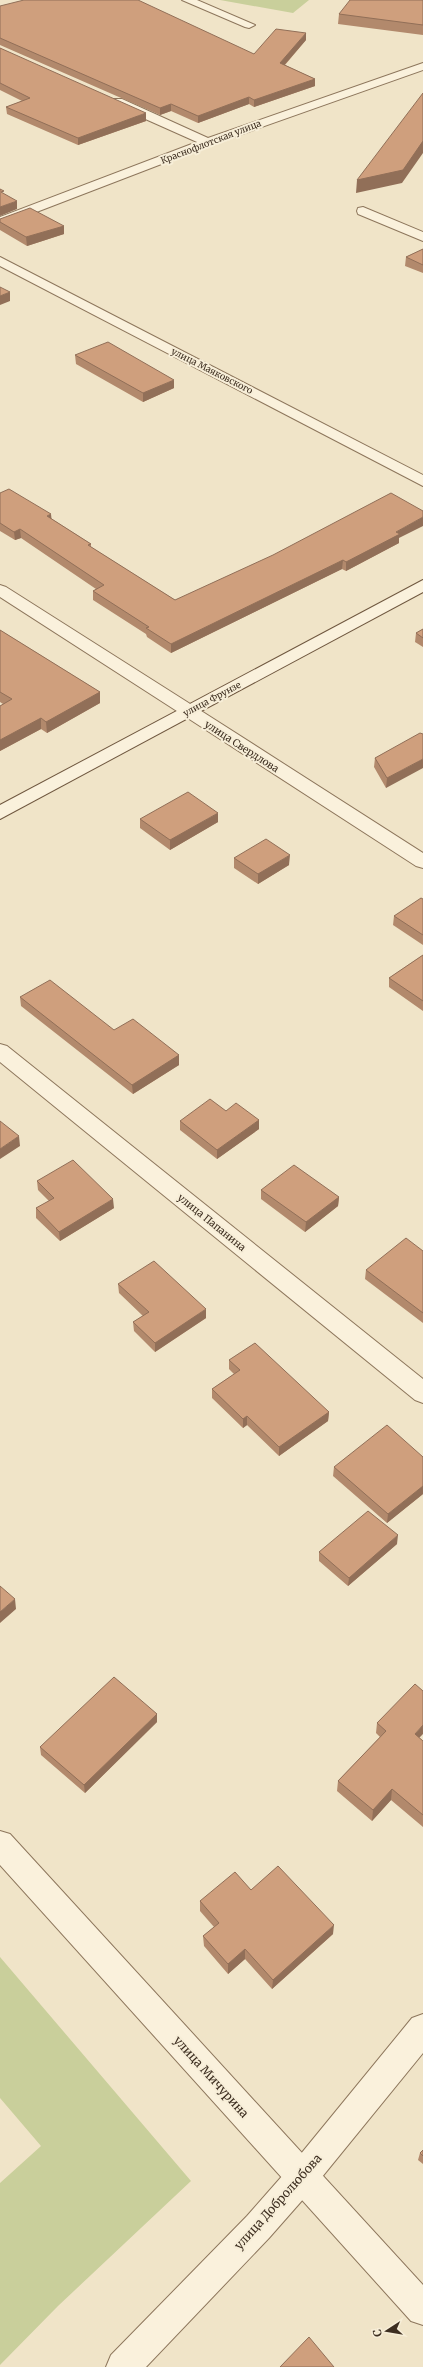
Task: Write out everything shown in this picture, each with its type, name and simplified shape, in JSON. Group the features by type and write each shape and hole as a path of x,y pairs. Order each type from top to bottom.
{"street":[{"path":"188,0 249,25"},
{"name":"Краснофлотская улица","path":"0,222 207,142 423,66"},
{"path":"107,97 207,142"},
{"path":"363,211 423,237"},
{"name":"улица Маяковского","path":"0,261 423,481"},
{"name":"улица Фрунзе","path":"0,813 423,585"},
{"name":"улица Свердлова","path":"0,590 423,862"},
{"name":"улица Папанина","path":"0,1051 423,1393"},
{"name":"улица Мичурина","path":"0,1844 423,2309"},
{"name":"улица Добролюбова","path":"123,2367 258,2227 302,2177 423,2028"}],"green space":[{"path":"220,0 309,0 293,13"},
{"path":"0,1957 191,2181 58,2306 0,2365 0,2183 41,2146 0,2098"}],"building":[{"path":"24,0 138,0 254,54 276,29 306,33 280,63 315,79 254,100 249,97 198,116 171,104 160,108 0,38 0,6"},
{"path":"350,0 423,0 423,25 339,14"},
{"path":"0,48 146,113 78,138 6,107 30,98 0,83"},
{"path":"423,93 423,141 403,170 357,180"},
{"path":"0,189 4,191 1,192 17,201 0,207"},
{"path":"30,208 64,226 26,237 0,222 0,219"},
{"path":"423,249 423,265 406,257"},
{"path":"0,287 10,292 0,296"},
{"path":"108,342 174,380 143,393 75,355"},
{"path":"9,489 51,514 47,516 91,544 88,545 175,600 273,555 391,493 423,511 423,517 396,532 400,534 346,562 343,560 171,644 146,628 149,627 93,591 104,585 20,529 14,532 0,523 0,493"},
{"path":"423,629 423,638 416,633"},
{"path":"0,630 100,692 46,722 41,718 0,740 0,706 12,699 0,692"},
{"path":"420,733 423,734 423,759 387,778 375,758"},
{"path":"188,792 218,813 170,840 140,819"},
{"path":"266,839 290,855 258,874 234,858"},
{"path":"421,898 423,899 423,935 394,916"},
{"path":"423,955 423,1001 389,978"},
{"path":"50,980 114,1030 133,1019 179,1055 132,1085 20,997"},
{"path":"210,1099 226,1111 236,1103 259,1120 217,1150 180,1121"},
{"path":"0,1121 19,1136 0,1149"},
{"path":"73,1160 113,1199 59,1232 36,1208 54,1198 37,1181"},
{"path":"294,1165 339,1197 306,1222 261,1190"},
{"path":"406,1238 423,1251 423,1313 366,1270"},
{"path":"154,1261 206,1309 155,1343 133,1322 149,1312 118,1284"},
{"path":"255,1343 329,1412 279,1447 247,1416 243,1419 212,1389 240,1370 229,1360"},
{"path":"387,1425 423,1457 423,1486 388,1514 334,1467"},
{"path":"368,1511 398,1535 349,1578 319,1552"},
{"path":"0,1586 15,1599 0,1612"},
{"path":"114,1677 157,1714 84,1785 40,1747"},
{"path":"415,1684 423,1691 423,1725 415,1734 423,1741 423,1815 392,1789 373,1810 338,1781 386,1731 377,1723"},
{"path":"278,1866 334,1925 273,1980 245,1949 228,1964 203,1936 219,1923 200,1901 235,1872 251,1890"},
{"path":"309,2337 334,2367 280,2367"}]}
